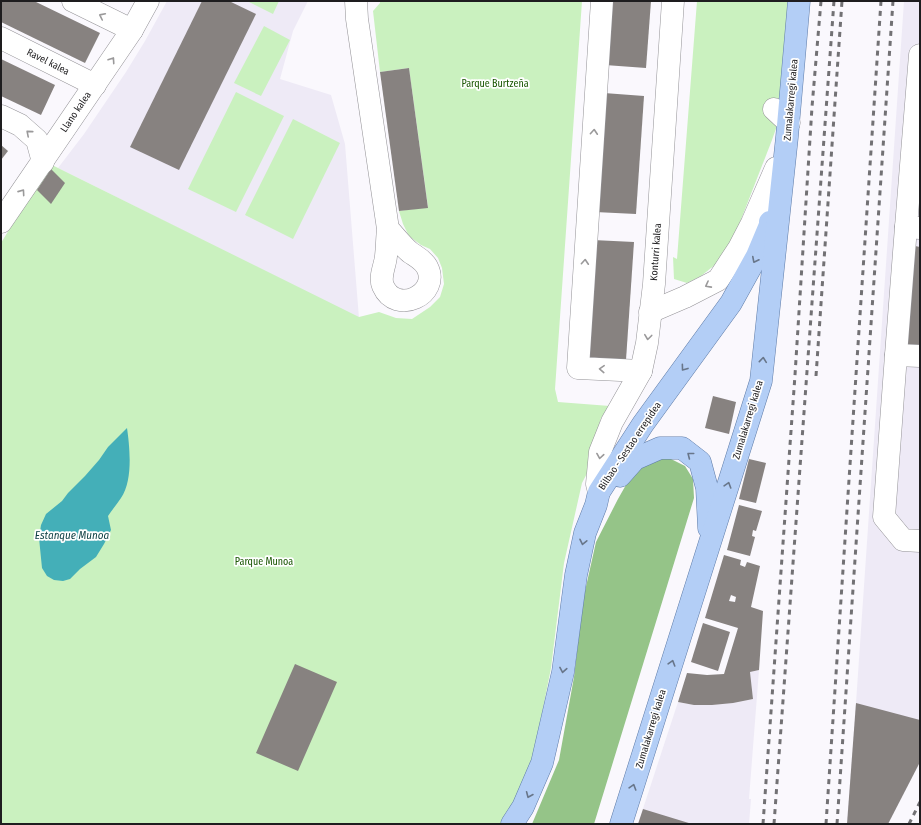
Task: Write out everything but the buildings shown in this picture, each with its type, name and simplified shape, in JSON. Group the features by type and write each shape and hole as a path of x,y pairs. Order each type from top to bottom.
{"main road":[{"name":"Zumalakarregi kalea","path":"622,824 760,381 783,123 799,1"},
{"name":"Bilbao - Sestao errepidea","path":"512,824 523,807 542,763 563,672 576,575 585,533 597,498 643,424 731,303 757,256 770,225 776,168 783,123"},
{"path":"597,498 635,459 660,448 682,448 700,462 708,488 709,544"}],"street":[{"path":"73,1 132,30"},
{"name":"Llano kalea","path":"1,222 132,30 148,1"},
{"path":"344,1 357,10 388,229"},
{"path":"602,1 578,368 641,371"},
{"name":"Konturri kalea","path":"597,498 600,452 612,422 641,371 647,343 654,284 673,1"},
{"name":"Ravel kalea","path":"1,38 95,85"},
{"path":"920,55 913,227 896,355 884,517 903,540 920,541"},
{"path":"1,116 20,126 37,140 42,162"},
{"path":"650,312 685,297 718,280 739,248 752,223 776,168"},
{"path":"654,284 663,292 685,297"},
{"path":"896,355 920,356"}],"shaded area":[{"path":"167,1 308,1 293,31 280,79 331,95 345,144 359,318 58,168 84,134 126,72"},
{"path":"904,1 920,1 920,762 888,824 847,824 856,703"},
{"path":"759,670 749,799 751,799 749,824 638,824 678,702 707,705 753,699 750,672"}],"green space":[{"path":"247,1 279,1 273,14"},
{"name":"Parque Munoa","path":"380,1 582,1 555,389 558,402 610,406 601,418 596,435 595,458 582,483 564,563 551,668 534,754 506,824 1,824 1,243 35,187 52,165 359,317 379,312 396,318 412,319 430,307 440,297 444,284 442,268 438,258 430,249 421,245 409,236 399,211 428,207 409,68 380,72 373,11"},
{"path":"697,1 790,1 778,123 772,140 735,235 716,264 701,276 687,283 674,279 673,257 677,259"},
{"path":"264,26 290,40 261,96 234,83"},
{"path":"236,92 284,116 236,212 188,189"},
{"path":"293,119 340,143 293,239 245,215"},
{"path":"654,458 669,458 685,466 693,479 694,498 594,824 532,824 559,760 574,677 583,600 596,542 635,469"}],"water":[{"name":"Estanque Munoa","path":"127,428 130,454 129,474 125,491 108,516 111,530 96,557 70,579 63,581 54,580 47,576 42,568 39,538 41,525 46,514 62,501 99,460 108,447"}],"railway":[{"path":"763,824 795,375 812,107 821,1"},
{"path":"774,824 834,1"},
{"path":"816,376 842,1"},
{"path":"826,824 881,1"},
{"path":"837,824 893,1"},
{"path":"909,824 920,802"}],"park label":[{"name":"Parque Burtzeña","path":"495,84"}]}
